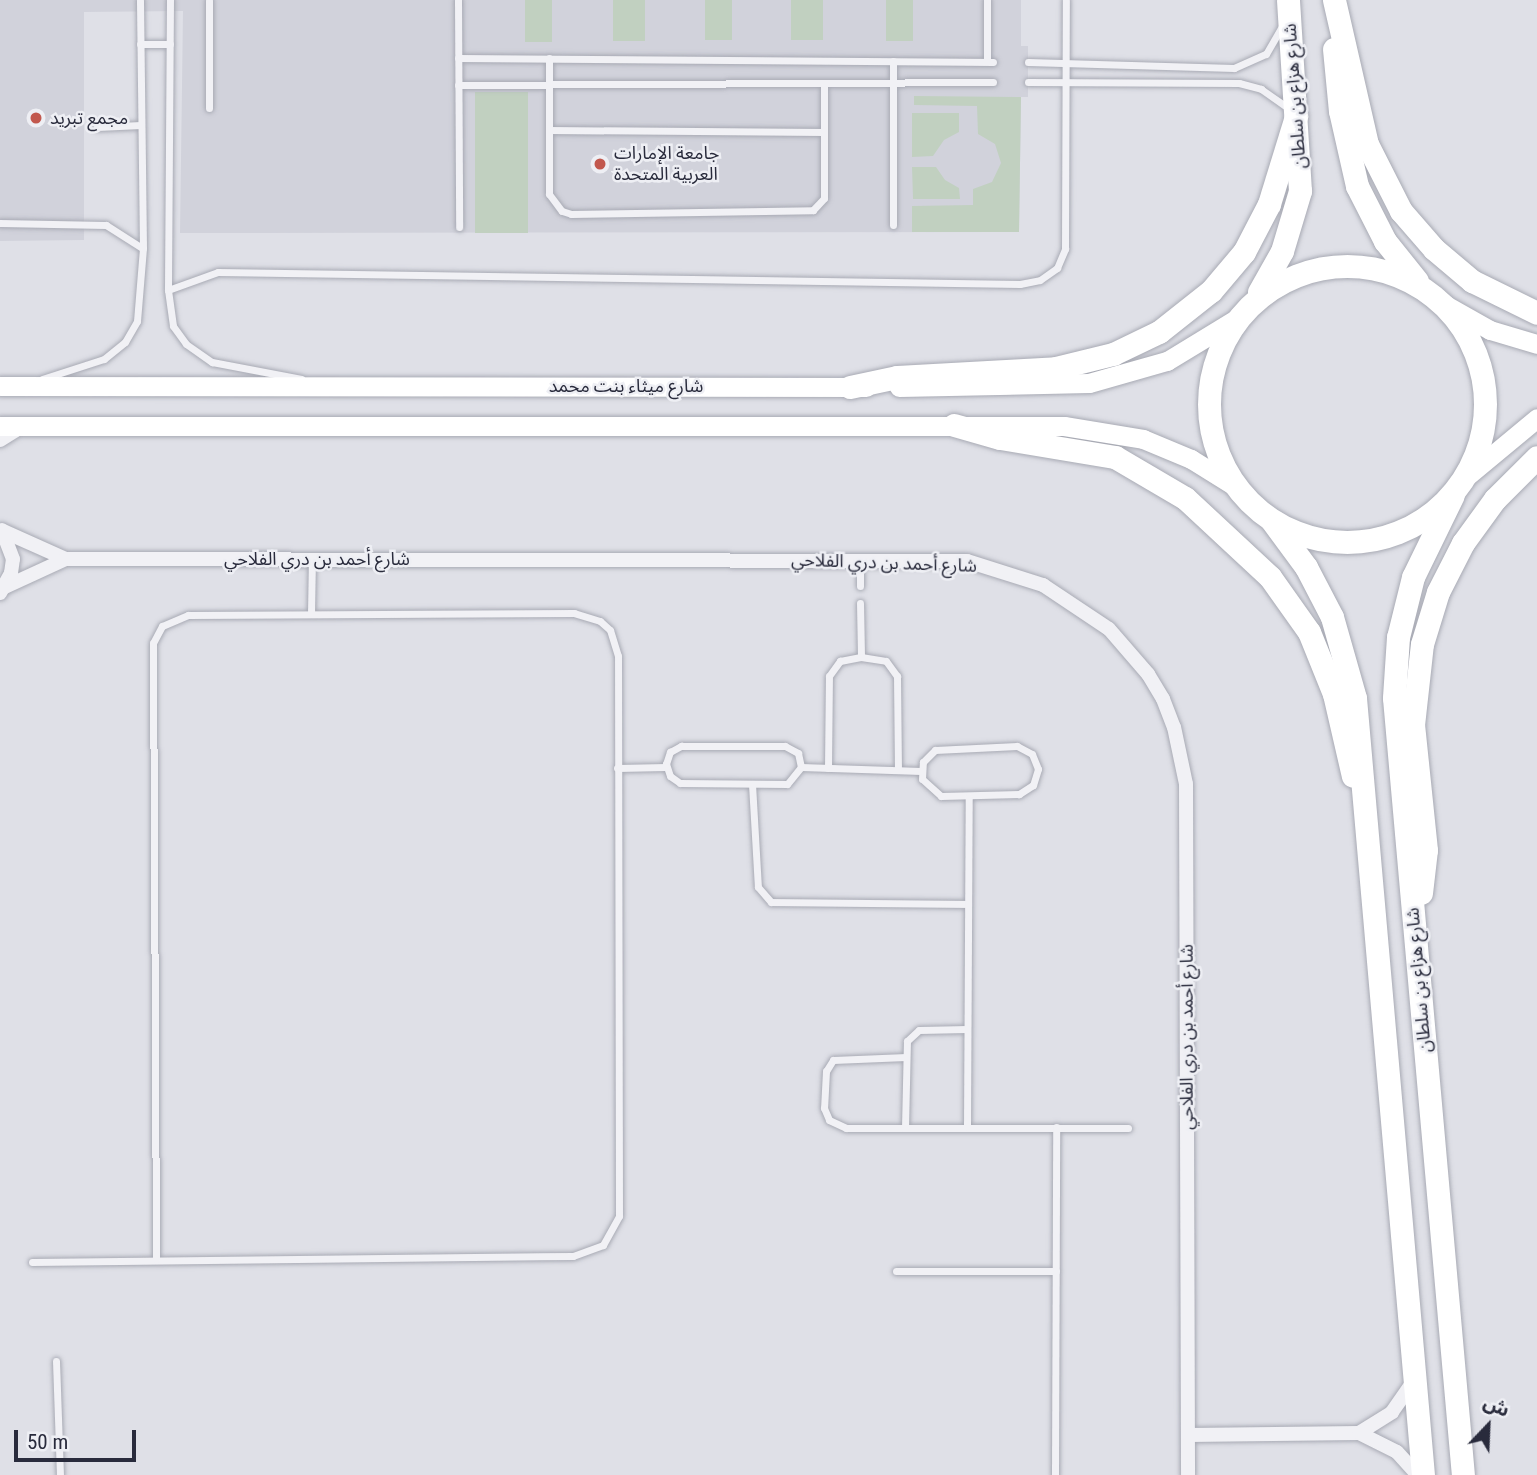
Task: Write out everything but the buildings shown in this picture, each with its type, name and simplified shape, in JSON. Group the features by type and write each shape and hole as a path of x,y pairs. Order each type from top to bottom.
{"main road":[{"path":"1332,0 1339,111 1357,186 1385,241 1433,296"},
{"path":"1332,0 1344,29 1367,144 1401,211 1434,249 1472,281 1537,313"},
{"name":"شارع هزاع بن سلطان","path":"1288,3 1295,115 1301,160 1296,211 1269,279 1218,350 1209,385 1209,421 1218,455 1236,487 1272,521 1320,591 1342,643 1355,698 1415,1380 1420,1475"},
{"path":"850,387 906,376 1056,368 1113,354 1159,332 1211,291 1244,252 1269,204 1295,115"},
{"path":"1243,312 1280,282 1315,269 1353,265 1390,272 1490,330 1537,344"},
{"name":"شارع هزاع بن سلطان","path":"1433,296 1466,332 1482,367 1487,405 1481,443 1413,578 1395,667 1414,928 1464,1475"},
{"name":"شارع ميثاء بنت محمد","path":"9,386 1064,387 1089,383 1167,360 1243,312"},
{"path":"1272,521 1323,540 1367,542 1399,533 1428,517 1459,486 1537,418"},
{"path":"954,425 1000,438 1115,457 1163,481 1270,577 1309,632 1330,683 1343,746 1365,804"},
{"path":"0,426 1064,426 1118,432 1168,448 1236,487"},
{"path":"1414,928 1426,850 1413,725 1422,644 1438,592 1464,544 1495,499 1537,457"}],"street":[{"path":"0,440 22,426"},
{"path":"2,530 13,559 2,590"},
{"name":"شارع أحمد بن دري الفلاحي","path":"2,530 66,559 967,561 1043,585 1077,605 1130,650 1158,691 1174,727 1186,784 1188,1475"},
{"name":"شارع أحمد بن دري الفلاحي","path":"2,590 66,559"},
{"path":"1359,1433 1392,1412 1415,1380"},
{"path":"1189,1435 1359,1433 1397,1452 1420,1475"}],"lane":[{"path":"9,386 92,364 125,342 140,310 143,248 140,0"},
{"path":"170,0 168,290 173,326 202,357 325,386"},
{"path":"209,0 209,108"},
{"path":"458,0 459,228"},
{"path":"458,58 990,62 986,0"},
{"path":"168,290 218,272 1030,283 1057,268 1065,248 1066,0"},
{"path":"1028,62 1245,66 1273,45 1288,3"},
{"path":"140,44 170,44"},
{"path":"549,58 549,194 562,211 571,215 813,209 824,198 824,83"},
{"path":"893,61 893,225"},
{"path":"458,85 993,82"},
{"path":"1028,82 1250,85 1295,115"},
{"path":"97,127 141,125"},
{"path":"549,130 824,132"},
{"path":"0,223 106,225 143,248"},
{"path":"311,614 312,559"},
{"path":"860,560 860,586"},
{"path":"860,603 861,657"},
{"path":"32,1262 156,1258 573,1256 603,1245 619,1216 618,656 610,631 600,621 574,613 311,614 178,616 162,626 153,643 156,1258"},
{"path":"828,768 829,677 840,661 861,657 886,661 897,676 898,770"},
{"path":"666,766 670,752 681,746 785,746 798,753 801,768"},
{"path":"1017,746 1036,761 1037,778 1027,791 969,797 933,793 921,771 928,755 943,748 1017,746"},
{"path":"617,768 666,766"},
{"path":"666,766 680,783 787,784 801,768 921,771"},
{"path":"752,784 758,887 771,902 968,904"},
{"path":"967,1127 969,797"},
{"path":"905,1128 907,1041 919,1030 967,1029"},
{"path":"906,1057 833,1060 826,1071 824,1108 829,1120 840,1127 1128,1128"},
{"path":"1055,1475 1056,1127"},
{"path":"896,1271 1056,1270"},
{"path":"56,1361 60,1475"}],"shaded area":[{"name":"جامعة الإمارات العربية المتحدة","path":"0,0 1021,0 1021,46 1028,46 1028,97 1021,97 1019,232 180,233 183,11 84,12 84,240 0,241"}],"green space":[{"path":"525,0 552,0 552,42 525,42"},
{"path":"613,0 645,0 645,41 613,41"},
{"path":"705,0 732,0 732,40 705,40"},
{"path":"791,0 823,0 823,40 791,40"},
{"path":"886,0 913,0 913,41 886,41"},
{"path":"475,92 528,92 528,233 475,233"},
{"path":"914,96 1021,97 1019,232 912,232 912,206 973,205 973,189 992,182 1001,163 995,144 978,134 977,106 914,105"},
{"path":"912,113 959,113 959,132 944,140 933,156 912,157"},
{"path":"912,167 936,167 945,180 959,188 960,199 913,199"}],"place":[{"name":"مجمع تبريد","path":"36,118"},
{"name":"جامعة الإمارات العربية المتحدة","path":"600,164"}]}
